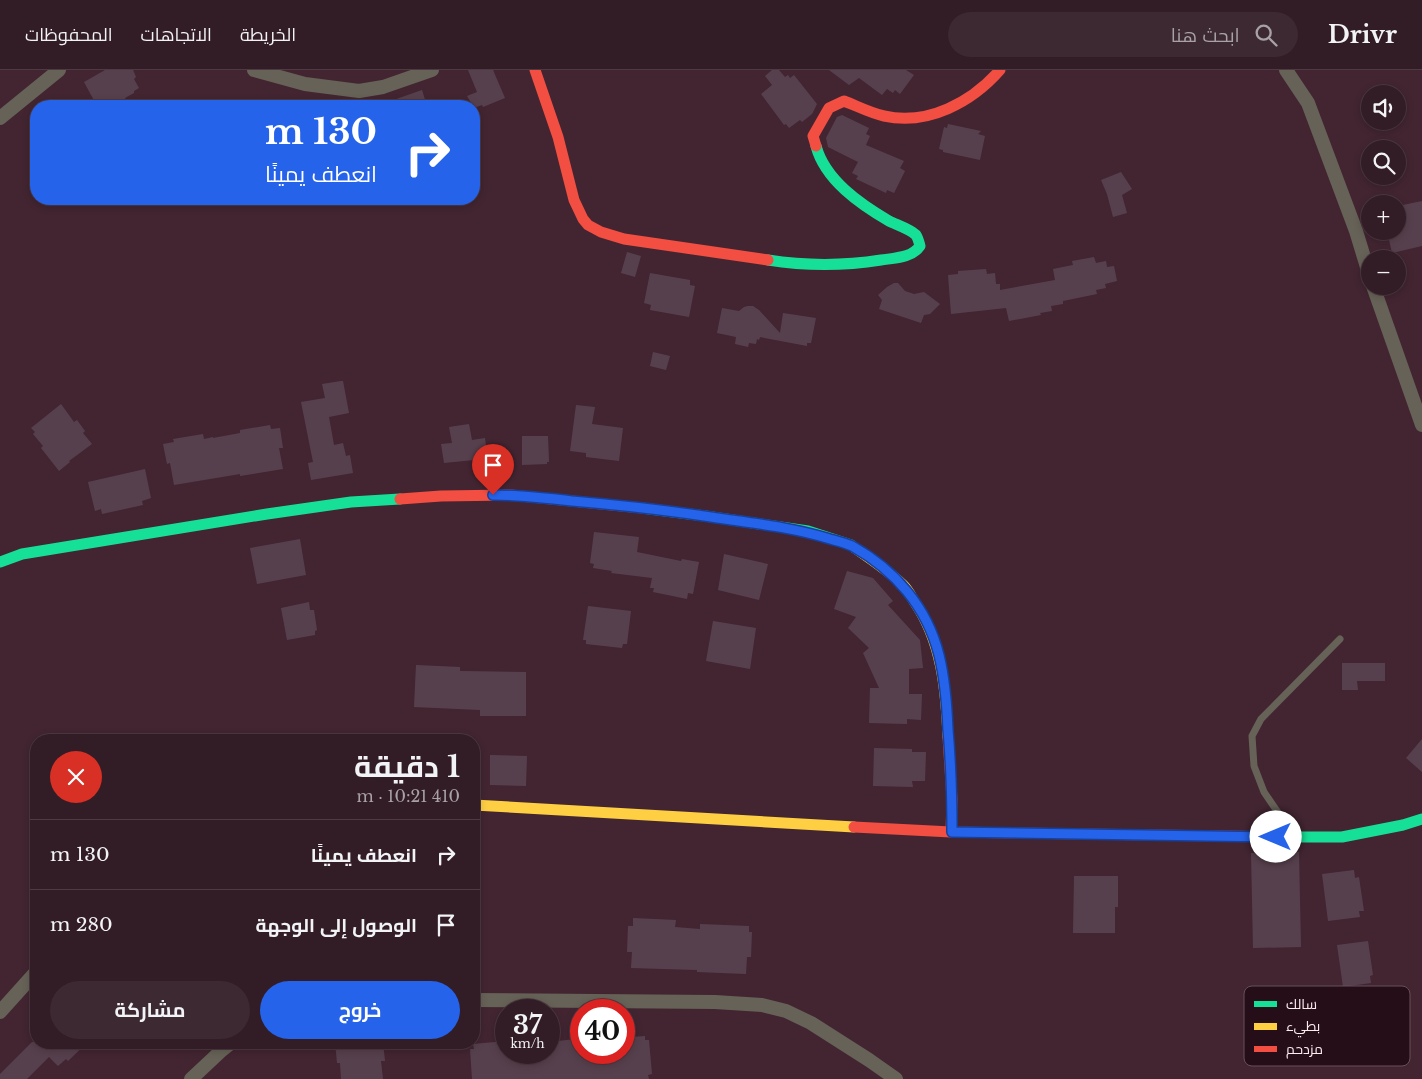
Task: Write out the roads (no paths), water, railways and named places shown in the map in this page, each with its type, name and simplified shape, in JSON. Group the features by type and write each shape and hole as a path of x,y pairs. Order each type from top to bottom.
{"street":[{"path":"0,118 59,70"},
{"path":"254,70 305,84 359,91 383,87 432,70"},
{"path":"535,70 561,146 573,195 581,217 588,225 599,232 632,241 792,264 830,265 901,257 913,253 920,246 915,234 889,221 853,197 831,176 818,155 813,136 829,108 844,101 886,117 911,118 939,113 974,96 993,80 1000,70"},
{"path":"1286,70 1308,103 1362,250"},
{"path":"1376,295 1422,425"},
{"path":"0,562 22,554 267,514 351,502 440,496 511,495 605,504 704,516 808,532 851,546 881,566 904,586 920,609 929,627 939,655 946,696 952,832"},
{"path":"480,805 952,832 1295,837 1342,837 1422,819"},
{"path":"0,1012 30,979"},
{"path":"480,1000 715,1002 762,1005 786,1011 811,1023 870,1060 896,1079"},
{"path":"191,1079 223,1049"}],"lane":[{"path":"1295,837 1264,792 1254,766 1252,736 1261,719 1340,639"}]}
